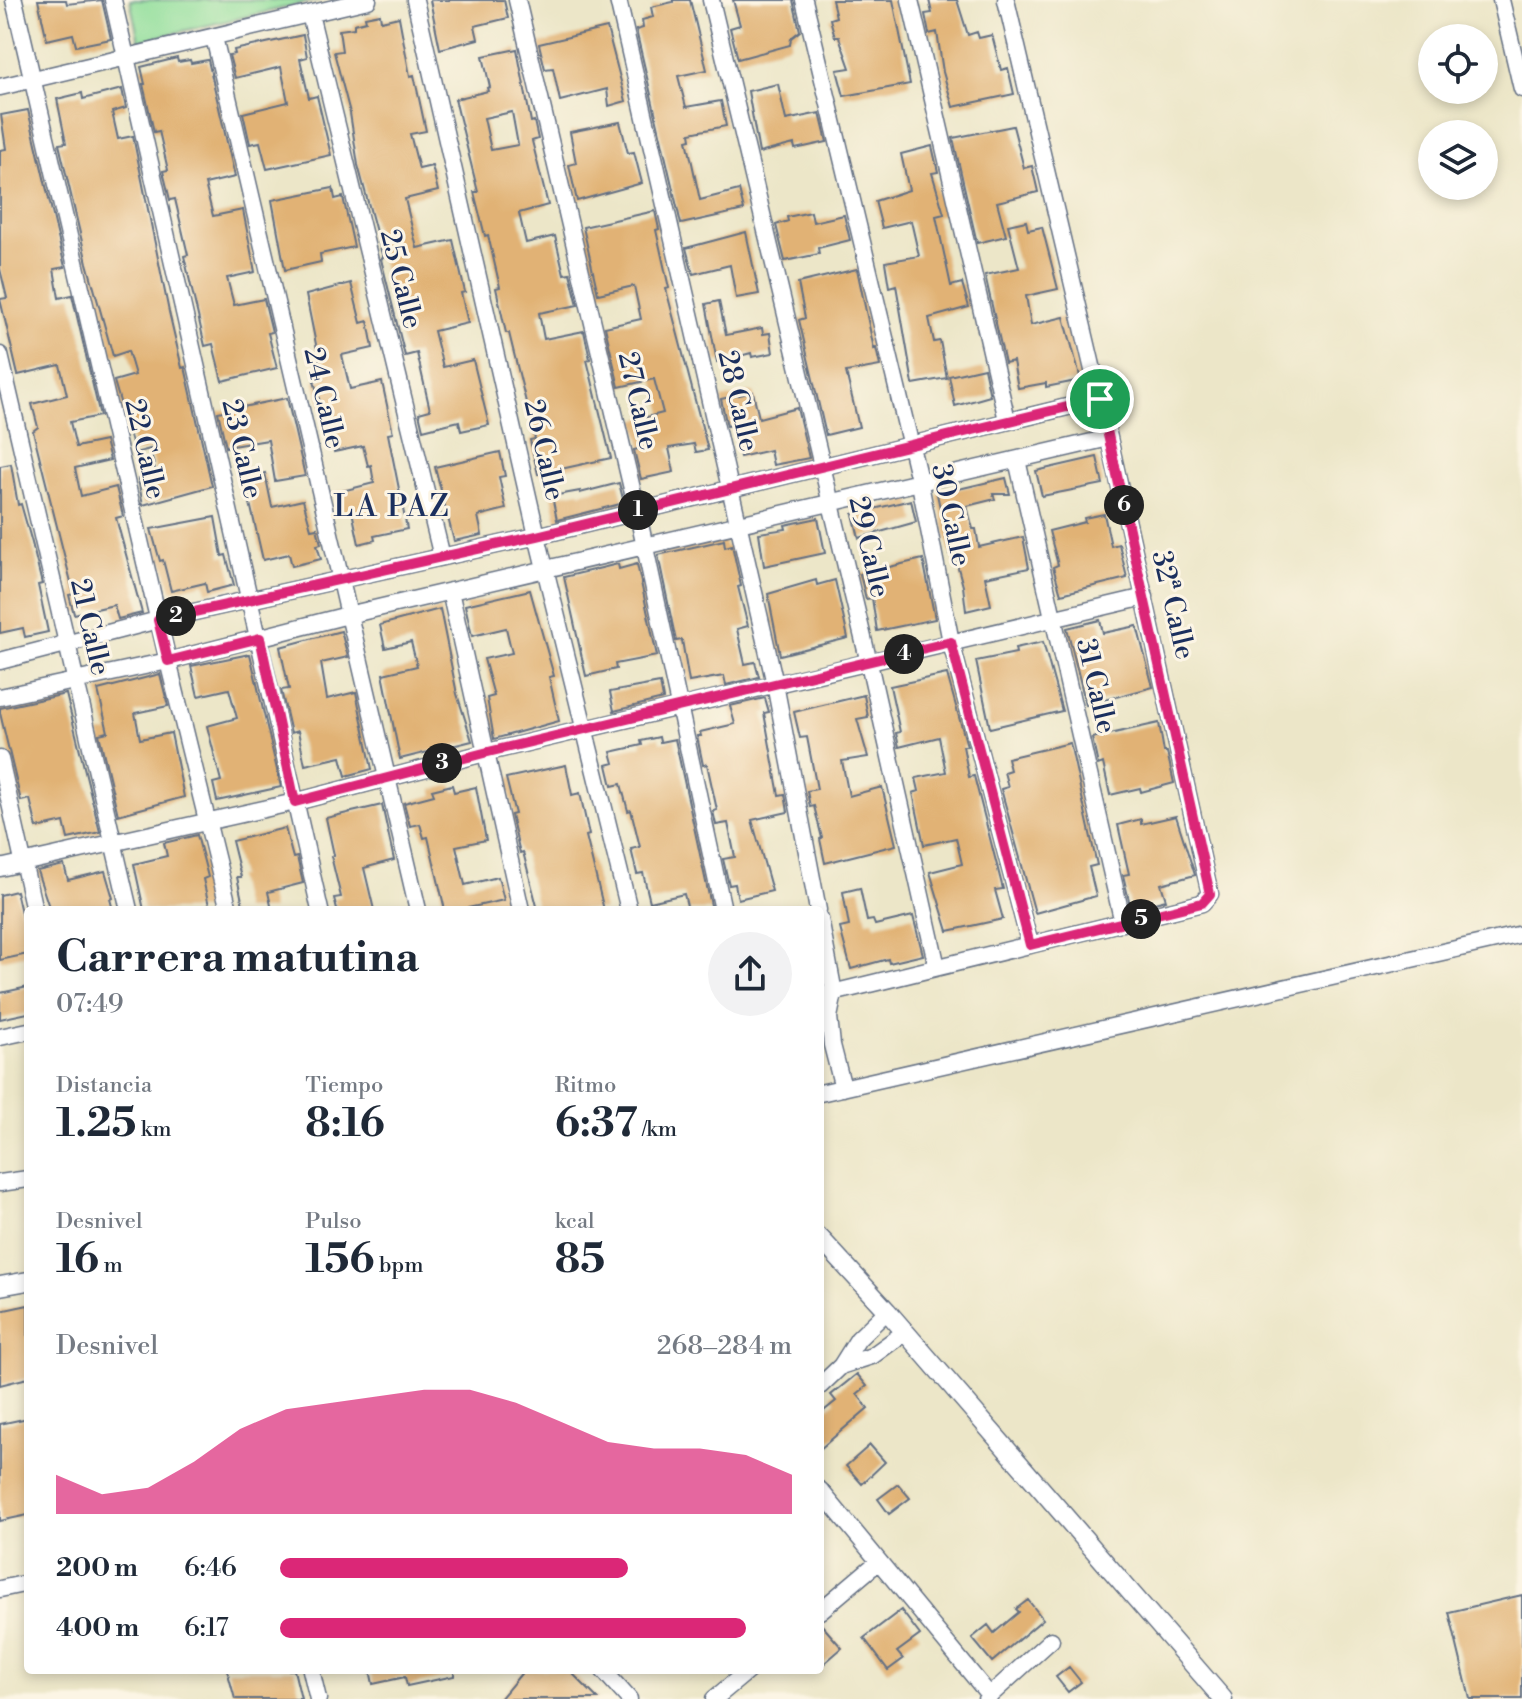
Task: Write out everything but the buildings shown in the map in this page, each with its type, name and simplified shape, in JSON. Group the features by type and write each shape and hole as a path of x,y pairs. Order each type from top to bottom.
{"street":[{"name":"22 Calle","path":"14,0 158,620 228,906"},
{"name":"23 Calle","path":"113,0 319,906"},
{"path":"0,87 368,0"},
{"name":"26 Calle","path":"415,0 537,536 628,906"},
{"name":"27 Calle","path":"517,0 637,510 722,906"},
{"name":"28 Calle","path":"618,0 775,684 817,906"},
{"name":"29 Calle","path":"711,0 823,464 937,967"},
{"name":"30 Calle","path":"804,0 920,484 951,642 1030,945"},
{"path":"910,0 1007,420"},
{"name":"32ª Calle","path":"1006,0 1109,438 1210,894 1202,903 1123,923"},
{"path":"1501,0 1522,89"},
{"name":"25 Calle","path":"310,14 442,557"},
{"name":"24 Calle","path":"214,37 417,906"},
{"name":"21 Calle","path":"0,355 128,906"},
{"path":"0,661 158,620 537,536 1100,399"},
{"path":"0,697 168,661 348,615 1109,438"},
{"name":"31 Calle","path":"1017,460 1123,923"},
{"path":"450,591 520,906"},
{"path":"0,868 295,802 484,753 1145,597"},
{"path":"0,759 33,906"},
{"path":"827,995 1123,923"},
{"path":"824,1092 1522,934"},
{"path":"824,962 832,1045 843,1088"},
{"path":"0,1037 24,1032"},
{"path":"0,1183 24,1180"},
{"path":"824,1242 1223,1699"},
{"path":"0,1286 24,1282"},
{"path":"824,1382 841,1366 858,1339 887,1311"},
{"path":"841,1366 872,1356 905,1332"},
{"path":"824,1495 988,1697 1051,1640"},
{"path":"824,1608 878,1562"},
{"path":"0,1589 24,1584"},
{"path":"312,1674 318,1699"},
{"path":"607,1674 629,1699"},
{"path":"714,1699 744,1674"}],"green space":[{"path":"130,0 319,0 139,41"}],"district":[{"name":"LA PAZ","path":"392,507"}],"route":[{"path":"1100,399 1210,894 1202,903 1030,945 951,642 484,753 295,802 260,638 168,661 158,620 537,536 1100,399"}]}
